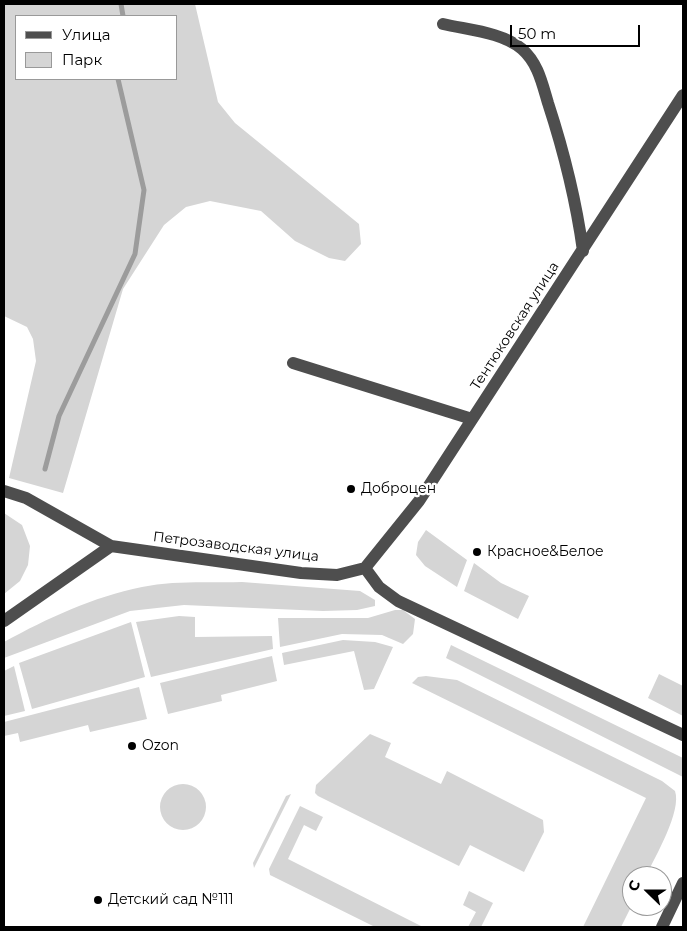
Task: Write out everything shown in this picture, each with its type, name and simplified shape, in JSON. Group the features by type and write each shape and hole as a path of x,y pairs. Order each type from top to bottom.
{"street":[{"path":"443,24 505,39 522,49 535,63 563,148 576,203 583,251"},
{"name":"Тентюковская улица","path":"364,568 419,501 583,251 683,94"},
{"path":"293,363 472,420"},
{"path":"4,491 26,498 111,546 4,621"},
{"name":"Петрозаводская улица","path":"111,546 301,573 337,575 364,568"},
{"path":"364,568 379,586 398,600 683,735"},
{"path":"662,927 683,883"}],"green space":[{"path":"4,4 195,4 218,102 235,123 359,224 361,244 345,261 329,258 295,241 261,211 210,201 186,207 164,225 123,289 63,493 9,478 36,361 33,339 27,327 4,316"},
{"path":"4,513 22,525 30,546 28,565 20,581 4,594"},
{"path":"426,530 467,560 457,587 425,566 416,555 418,542"},
{"path":"474,563 501,583 529,596 518,619 464,591"},
{"path":"242,582 360,591 375,600 375,606 357,610 323,611 184,605 130,611 4,658 4,642 54,617 106,596 167,583"},
{"path":"395,610 403,610 415,619 413,634 403,644 382,635 342,634 280,647 278,618 368,618"},
{"path":"179,616 195,617 195,637 272,636 273,649 151,677 136,622"},
{"path":"131,622 145,677 32,709 19,663"},
{"path":"343,640 375,642 393,647 374,689 364,690 354,651 284,665 282,653"},
{"path":"451,645 683,758 683,777 446,658"},
{"path":"272,656 277,681 221,695 222,701 168,714 160,683"},
{"path":"14,666 25,711 4,716 4,671"},
{"path":"659,674 683,686 683,716 648,698"},
{"path":"426,676 457,680 662,781 675,791 675,810 651,866 622,866 622,916 626,916 621,927 583,927 646,798 412,683 418,677"},
{"path":"139,687 147,719 90,732 88,725 20,742 18,733 4,736 4,722"},
{"path":"370,734 391,743 385,757 441,784 447,771 543,820 544,832 524,872 470,845 459,866 318,796 315,793 316,785"},
{"path":"179,784 187,784 196,788 202,794 206,807 202,820 196,826 187,830 179,830 170,826 164,820 160,811 160,803 164,794 170,788"},
{"path":"291,794 254,868 253,863 286,796"},
{"path":"300,806 323,817 316,831 304,825 288,859 423,927 375,927 270,875 269,869"},
{"path":"469,891 493,903 481,927 468,927 476,912 463,905"}],"waterway":[{"path":"121,4 123,15"},
{"path":"45,469 59,416 135,254 144,190 118,80"}],"place":[{"name":"Доброцен","path":"351,489"},
{"name":"Красное&Белое","path":"477,552"},
{"name":"Ozon","path":"132,746"},
{"name":"Детский сад №111","path":"98,900"}]}
